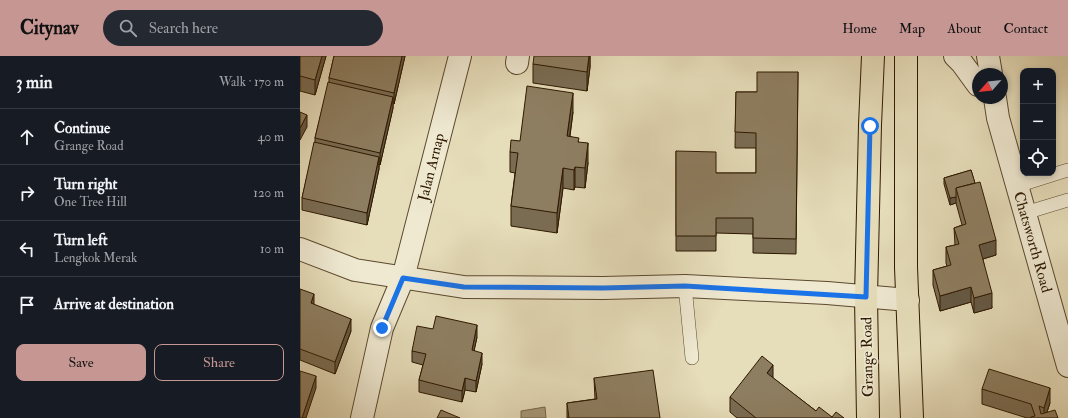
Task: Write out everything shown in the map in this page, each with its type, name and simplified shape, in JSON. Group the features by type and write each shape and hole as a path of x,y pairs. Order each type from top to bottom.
{"main road":[{"name":"Grange Road","path":"868,418 866,297 873,56"},
{"path":"906,56 906,267 912,418"}],"street":[{"name":"Jalan Arnap","path":"362,418 382,328 403,278 460,56"},
{"path":"955,56 972,77"},
{"path":"988,56 990,68"},
{"name":"Chatsworth Road","path":"997,108 1017,186 1067,362"},
{"path":"300,249 355,270 464,287 587,288 685,286 908,300"}],"lane":[{"path":"1017,186 1068,170"},
{"path":"1025,213 1068,200"},
{"path":"685,286 692,358"}],"shaded area":[{"path":"545,407 546,418 521,418 521,411"}],"building":[{"path":"300,56 322,56 315,80 300,76"},
{"path":"334,56 402,56 394,93 329,78"},
{"path":"534,56 589,56 587,72 533,64"},
{"path":"757,72 798,72 796,239 753,238 753,218 716,218 716,236 676,236 676,151 716,152 716,173 756,173 756,133 735,132 736,92 757,92"},
{"path":"328,82 393,97 380,153 315,138"},
{"path":"527,86 573,93 567,136 579,138 578,142 588,143 585,168 575,167 574,170 563,168 557,213 511,206 518,153 510,152 511,140 520,141"},
{"path":"300,112 307,115 300,128"},
{"path":"314,142 379,157 367,213 302,198"},
{"path":"971,170 975,183 956,188 956,197 950,198 944,178"},
{"path":"980,182 996,240 979,245 992,293 974,298 971,287 940,296 933,270 951,265 946,247 959,244 954,228 966,224 956,188"},
{"path":"300,289 314,294 311,303 351,319 335,362 300,349"},
{"path":"436,316 477,325 472,350 482,353 476,381 465,378 462,391 419,380 426,354 412,351 417,326 433,329"},
{"path":"762,356 773,365 767,373 816,411 819,407 832,417 836,412 844,418 756,418 730,397"},
{"path":"989,369 1050,388 1044,408 1039,406 1041,414 1055,410 1058,418 1031,418 1035,416 1031,404 982,389"},
{"path":"653,370 660,418 569,418 567,403 597,399 594,378"},
{"path":"300,371 316,376 302,418 300,418"},
{"path":"441,410 460,418 437,418"}],"route":[{"path":"382,328 403,278 464,287 603,288 685,286 866,297 870,126"}]}
